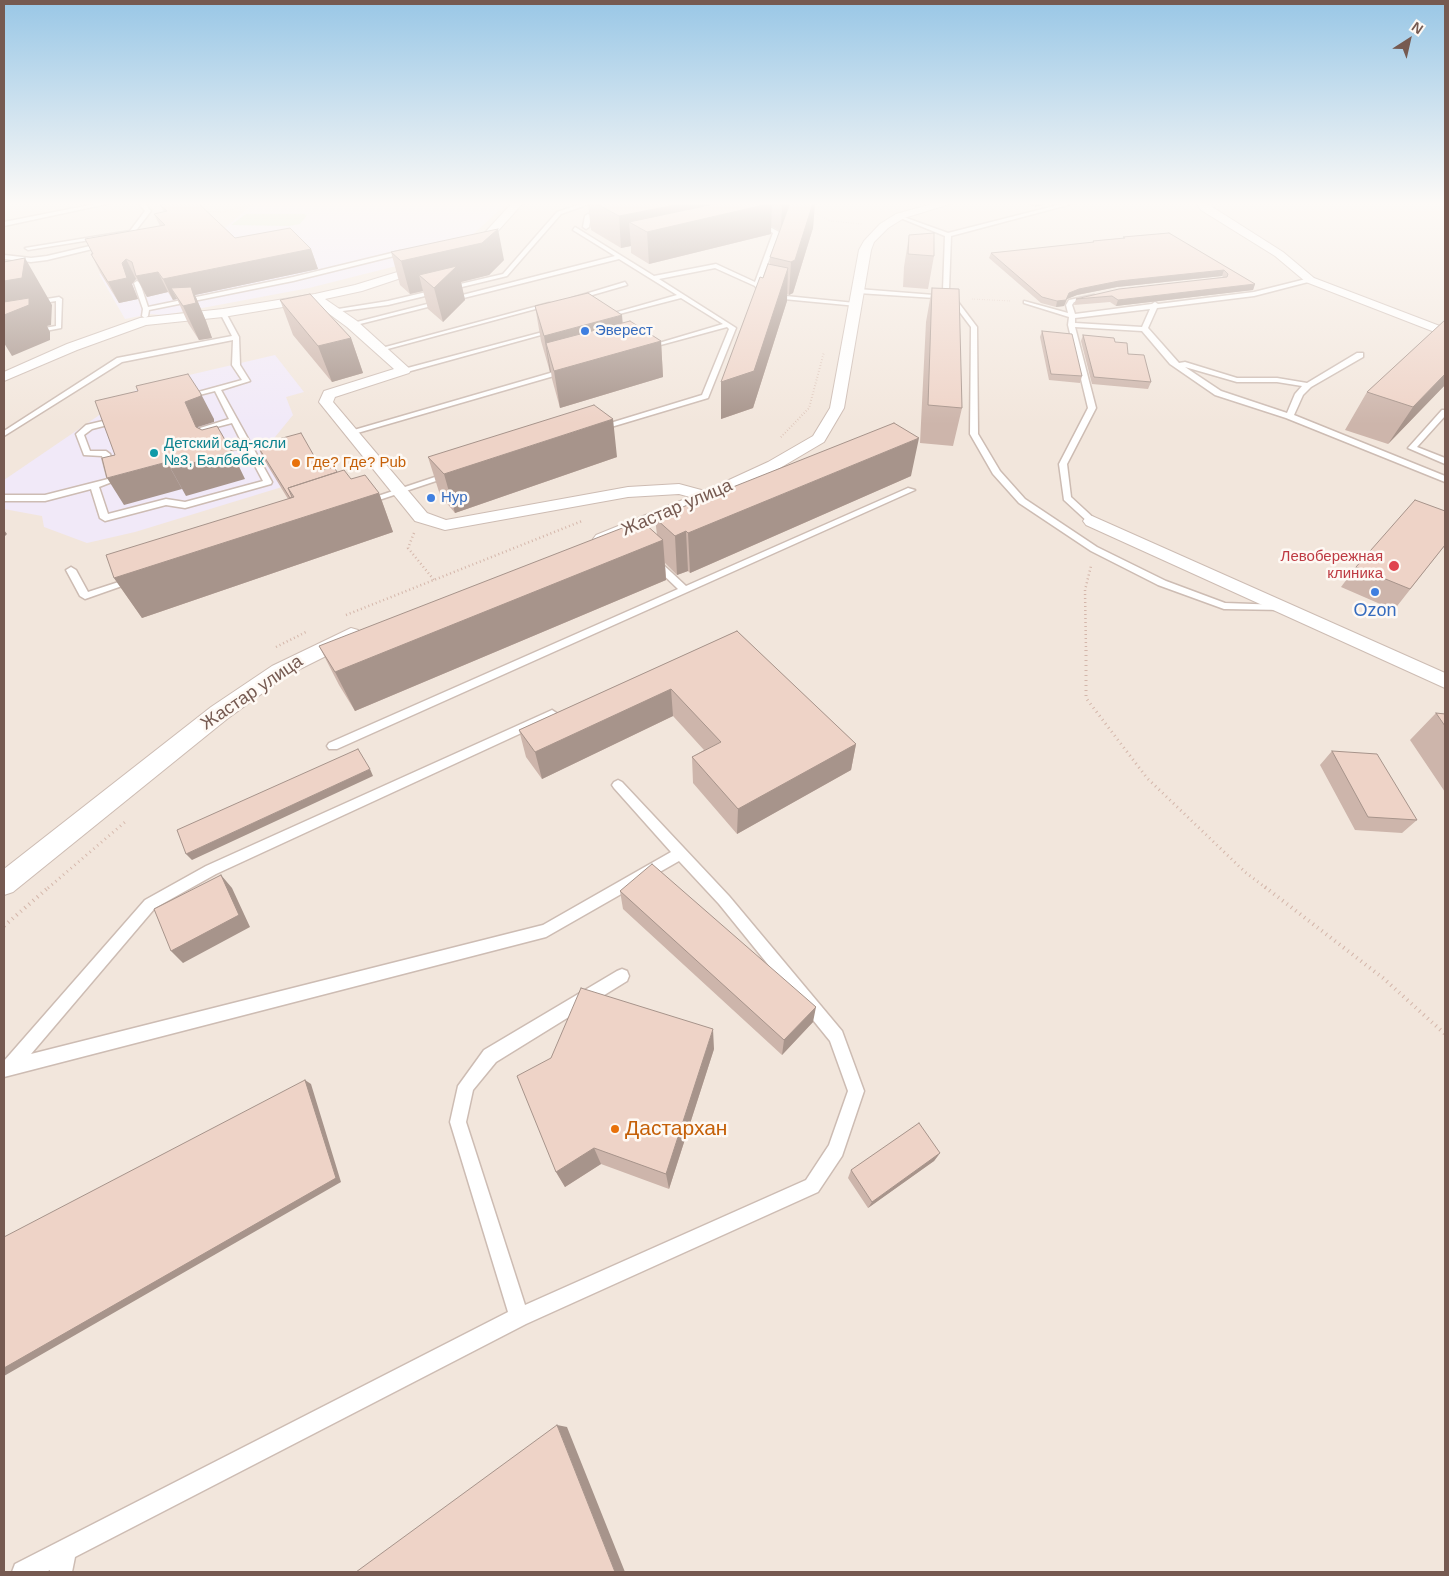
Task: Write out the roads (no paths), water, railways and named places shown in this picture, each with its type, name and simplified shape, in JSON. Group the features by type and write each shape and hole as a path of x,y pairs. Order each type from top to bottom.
{"street":[{"path":"4,377 145,315 223,313 315,298 358,288 394,277"},
{"name":"Жастар улица","path":"585,545 625,534 774,465 819,439 837,408 860,277"},
{"path":"1306,277 1310,280 1445,332"},
{"path":"315,298 335,310 404,370 328,394 326,402 421,517 445,525 628,492 679,489 707,496"},
{"path":"1092,521 1445,681"},
{"name":"Жастар улица","path":"4,884 219,713 257,686 288,666 339,640 366,629"}],"lane":[{"path":"137,283 145,315 306,277"},
{"path":"335,310 388,303 499,277"},
{"path":"352,324 533,277"},
{"path":"653,278 661,277"},
{"path":"739,277 757,285 762,291 775,297 952,298"},
{"path":"757,285 760,277"},
{"path":"946,277 946,290 974,327 974,434 996,472 1022,502 1094,549 1162,583 1224,606 1281,608"},
{"path":"586,432 705,396 733,328 653,278"},
{"path":"1026,302 1072,316 1155,304 1254,294 1310,280"},
{"path":"569,299 625,284"},
{"path":"1092,521 1067,498 1063,464 1092,408 1071,325 1072,316 1068,305 1071,301 1102,294"},
{"path":"596,319 682,296"},
{"path":"4,311 4,308 59,299 59,328 4,337"},
{"path":"382,349 560,302"},
{"path":"1144,329 1155,304"},
{"path":"178,398 246,382 236,365 236,337 223,313"},
{"path":"634,352 728,325"},
{"path":"1071,325 1144,329 1149,332 1173,362 1218,393 1289,416 1445,479"},
{"path":"404,370 567,327"},
{"path":"4,434 120,360 236,337"},
{"path":"1289,416 1293,411 1299,394 1308,385 1360,355"},
{"path":"1173,362 1237,380 1277,380 1308,385"},
{"path":"351,432 577,368"},
{"path":"94,486 105,518 166,502 185,505 268,482 217,389"},
{"path":"1445,412 1412,448 1445,461"},
{"path":"4,498 45,498 113,480 106,454 87,454 80,434 89,427 125,418"},
{"path":"234,420 204,428 216,452 248,444"},
{"path":"353,506 455,473"},
{"path":"333,746 911,490"},
{"path":"643,551 684,589"},
{"path":"71,570 85,596 141,578"},
{"path":"7,1068 150,904 211,870 552,714"},
{"path":"23,1572 63,1562 519,1318 812,1186 836,1150 856,1091 836,1036 724,900 618,785"},
{"path":"7,1068 546,930 681,853"},
{"path":"519,1318 458,1122 466,1086 490,1056 622,976"}],"place":[{"name":"Эверест","path":"585,331"},
{"name":"Детский сад-ясли №3, Балбөбек","path":"154,453"},
{"name":"Где? Где? Pub","path":"296,463"},
{"name":"Нур","path":"431,498"},
{"name":"Левобережная клиника","path":"1394,566"},
{"name":"Ozon","path":"1375,592"},
{"name":"Дастархан","path":"615,1129"}]}
